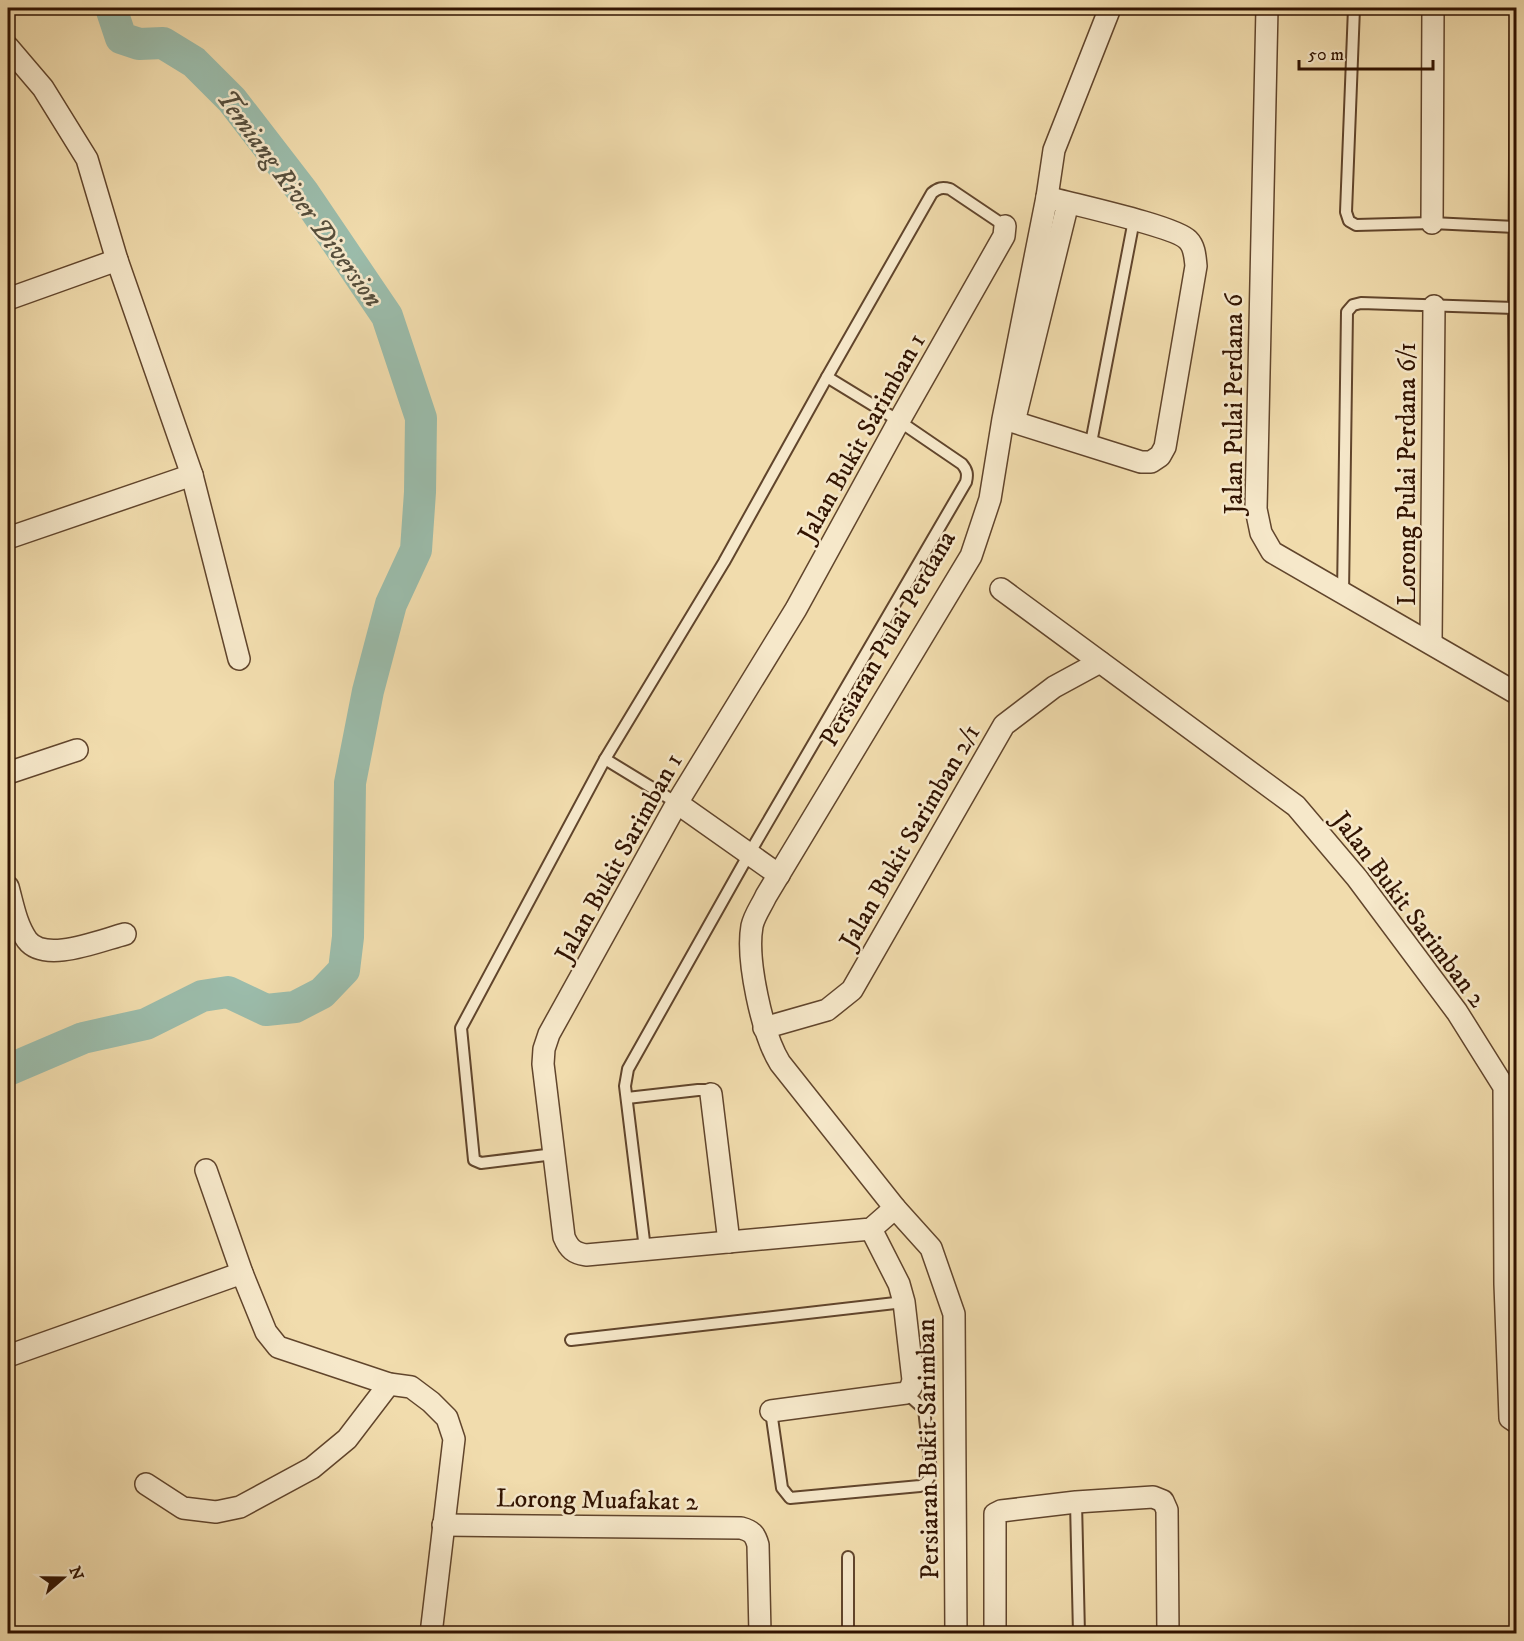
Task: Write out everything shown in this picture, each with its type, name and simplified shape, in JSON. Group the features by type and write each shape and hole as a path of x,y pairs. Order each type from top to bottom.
{"street":[{"name":"Persiaran Pulai Perdana","path":"895,1208 780,1063 771,1048 764,1028 752,956 752,925 779,875 971,556 990,499 1003,418 1047,197 1054,150 1110,8"},
{"name":"Jalan Pulai Perdana 6","path":"1267,8 1256,509 1261,533 1272,552 1516,693"},
{"path":"1432,223 1434,8"},
{"path":"8,47 43,88 87,159 117,260 192,475 239,659"},
{"path":"1047,197 1177,233 1188,240 1195,252 1196,266 1165,447 1160,456 1151,462 1141,462 1090,448 1014,422 1068,203"},
{"name":"Jalan Bukit Sarimban 1","path":"871,1229 586,1255 576,1253 568,1247 564,1237 543,1064 544,1049 549,1034 677,803 796,609 1004,236 1005,226"},
{"path":"8,299 117,260"},
{"name":"Lorong Pulai Perdana 6/1","path":"1431,642 1434,306"},
{"path":"8,538 192,475"},
{"path":"1001,589 1100,662"},
{"name":"Jalan Bukit Sarimban 2/1","path":"764,1028 827,1010 852,990 1004,725 1054,687 1100,662"},
{"name":"Jalan Bukit Sarimban 2","path":"1100,662 1296,806 1358,878 1457,1012 1504,1087 1510,1418 1516,1422"},
{"path":"8,772 77,750"},
{"path":"677,803 779,875"},
{"path":"8,887 18,923 28,942 42,950 60,951 124,934"},
{"path":"711,1094 729,1242"},
{"path":"206,1170 242,1274 266,1332 278,1347 389,1384 411,1388 431,1401 447,1418 454,1440 431,1634"},
{"path":"771,1411 906,1393 911,1387 913,1380 904,1302 899,1284 871,1229 895,1208"},
{"name":"Persiaran Bukit Sarimban","path":"895,1208 931,1248 954,1314 956,1634"},
{"path":"8,1356 242,1274"},
{"path":"146,1484 183,1508 216,1512 240,1507 312,1468 347,1439 389,1384"},
{"path":"995,1634 994,1514 1001,1511 1076,1502 1153,1497 1163,1501 1167,1510 1168,1634"},
{"name":"Lorong Muafakat 2","path":"443,1524 741,1528 750,1530 756,1536 758,1545 760,1634"}],"lane":[{"path":"1354,8 1346,212 1349,221 1356,225 1432,223 1515,227"},
{"path":"1516,8 1514,308 1516,627"},
{"path":"554,1154 481,1163 474,1160 461,1028 605,759 724,562 826,377 932,193 943,187 950,189 1005,226"},
{"path":"1090,448 1134,220"},
{"path":"1343,594 1347,312 1353,305 1361,303 1514,308"},
{"path":"645,1250 625,1086 628,1069 749,854 966,482 966,469 962,464 899,421 826,377"},
{"path":"605,759 677,803"},
{"path":"627,1098 698,1089 706,1090 711,1094"},
{"path":"571,1340 904,1302"},
{"path":"771,1411 782,1488 789,1498 920,1486 930,1478 932,1471 924,1408 906,1393"},
{"path":"1076,1502 1079,1634"},
{"path":"848,1557 848,1634"}],"waterway":[{"name":"Temiang River Diversion","path":"8,1070 83,1038 146,1024 202,996 228,992 266,1010 295,1007 322,993 344,970 348,937 350,783 368,691 391,604 416,550 420,492 421,418 387,316 303,192 232,100 194,62 163,43 139,44 121,38 111,8"}]}
